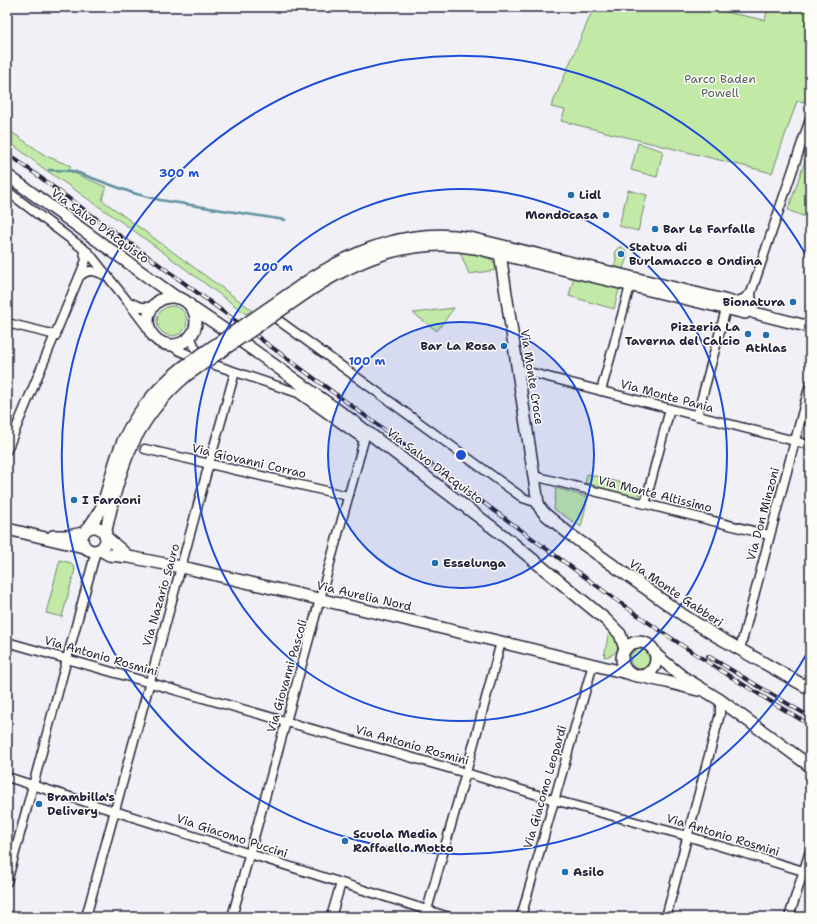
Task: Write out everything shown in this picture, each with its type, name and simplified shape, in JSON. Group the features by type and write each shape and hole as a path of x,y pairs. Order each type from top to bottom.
{"street":[{"path":"755,313 751,293 810,119"},
{"name":"Via Salvo D'Acquisto","path":"7,175 224,330 212,327 192,332 181,342 170,344"},
{"path":"7,191 83,248 99,263 108,277 153,335 162,342 170,344 178,350 193,352 192,332 195,317 191,306"},
{"path":"84,547 81,541 86,530 102,507 119,449 130,429 152,397 165,382 185,371 313,282 337,263 387,243 410,238 434,236 453,235 470,238 510,247 729,306 747,314 755,313 810,327"},
{"path":"313,282 378,256 429,245 458,245 476,248 630,286 729,306 744,299 751,293"},
{"path":"7,450 80,276 86,260 83,248"},
{"name":"Via Monte Croce","path":"500,254 538,503"},
{"path":"80,276 85,272 93,271 108,277"},
{"path":"148,276 156,286 156,303 148,316 150,331 153,335"},
{"path":"601,391 630,286"},
{"path":"128,302 141,307 172,297 178,298"},
{"path":"697,416 729,306"},
{"path":"278,320 523,498 538,503"},
{"path":"7,323 56,335"},
{"name":"Via Salvo D'Acquisto","path":"242,342 357,424 474,512 606,619 641,642"},
{"path":"212,364 235,372"},
{"name":"Via Monte Pania","path":"517,369 810,446"},
{"path":"7,882 67,658 98,550 105,544 120,474 126,457 147,417 185,371"},
{"name":"Via Giovanni Pascoli","path":"232,917 364,440 298,393 235,372"},
{"name":"Via Nazario Sauro","path":"86,917 235,372"},
{"name":"Via Don Minzoni","path":"740,649 810,384"},
{"path":"645,504 670,409"},
{"name":"Via Giovanni Corrao","path":"145,449 348,496"},
{"name":"Via Monte Altissimo","path":"534,476 770,535"},
{"name":"Via Monte Gabberi","path":"538,503 544,514 580,542 686,617 810,690"},
{"path":"31,534 62,536 98,527 129,557"},
{"path":"7,529 84,547 90,551 98,550"},
{"name":"Via Aurelia Nord","path":"98,550 109,555 129,557 182,567 321,599 667,682 715,697"},
{"name":"Via Salvo D'Acquisto","path":"606,619 620,634 624,653"},
{"name":"Via Antonio Rosmini","path":"7,642 466,773 554,800 687,836 807,872"},
{"path":"426,913 466,773 501,642"},
{"path":"656,655 653,669 646,675 634,675 624,666 624,653 632,643 641,642 650,646 656,655 683,677 715,697 810,766"},
{"name":"Via Aurelia Nord","path":"593,664 612,660 624,653"},
{"name":"Via Giacomo Leopardi","path":"521,917 593,664"},
{"path":"666,917 720,714 715,697"},
{"name":"Via Giacomo Puccini","path":"7,777 341,882 426,913 449,917"},
{"path":"789,917 807,872 810,851"},
{"path":"331,917 341,882"}],"green space":[{"name":"Parco Baden Powell","path":"594,7 700,7 765,20 768,7 810,7 810,87 805,102 797,101 772,173 561,121 565,110 551,107"},
{"path":"7,129 46,156 71,166 69,171 106,187 102,200 252,310 246,314 133,230 43,168 7,140"},
{"path":"638,143 663,151 657,177 631,170"},
{"path":"810,146 810,219 788,210"},
{"path":"628,190 647,195 638,231 619,226"},
{"path":"619,247 622,247 627,253 623,269 613,266 616,262 615,251"},
{"path":"460,252 484,256 496,264 497,270 469,274"},
{"path":"574,277 619,289 614,309 569,296"},
{"path":"172,306 183,310 187,321 183,332 172,336 161,332 157,321 161,310"},
{"path":"454,308 437,331 413,313"},
{"path":"587,474 641,488 639,498 585,483"},
{"path":"556,488 588,497 581,527 554,509"},
{"path":"60,560 71,563 75,569 62,617 46,613"},
{"path":"609,631 617,637 619,641 619,648 611,655 604,657"},
{"path":"640,649 647,652 650,659 647,666 640,669 633,666 630,659 633,652"}],"waterway":[{"path":"49,170 73,171 133,193 160,200 285,220"}],"railway":[{"path":"7,153 612,597 660,631 759,695 810,725"},
{"path":"708,656 810,717"}],"place":[{"name":"Lidl","path":"571,195"},
{"name":"Mondocasa","path":"606,215"},
{"name":"Bar Le Farfalle","path":"655,229"},
{"name":"Statua di Burlamacco e Ondina","path":"621,254"},
{"name":"Bionatura","path":"793,302"},
{"name":"Pizzeria La Taverna del Calcio","path":"748,334"},
{"name":"Athlas","path":"766,335"},
{"name":"Bar La Rosa","path":"504,346"},
{"name":"I Faraoni","path":"74,500"},
{"name":"Esselunga","path":"435,563"},
{"name":"Brambilla's Delivery","path":"39,804"},
{"name":"Scuola Media Raffaello Motto","path":"345,841"},
{"name":"Asilo","path":"565,872"}]}
